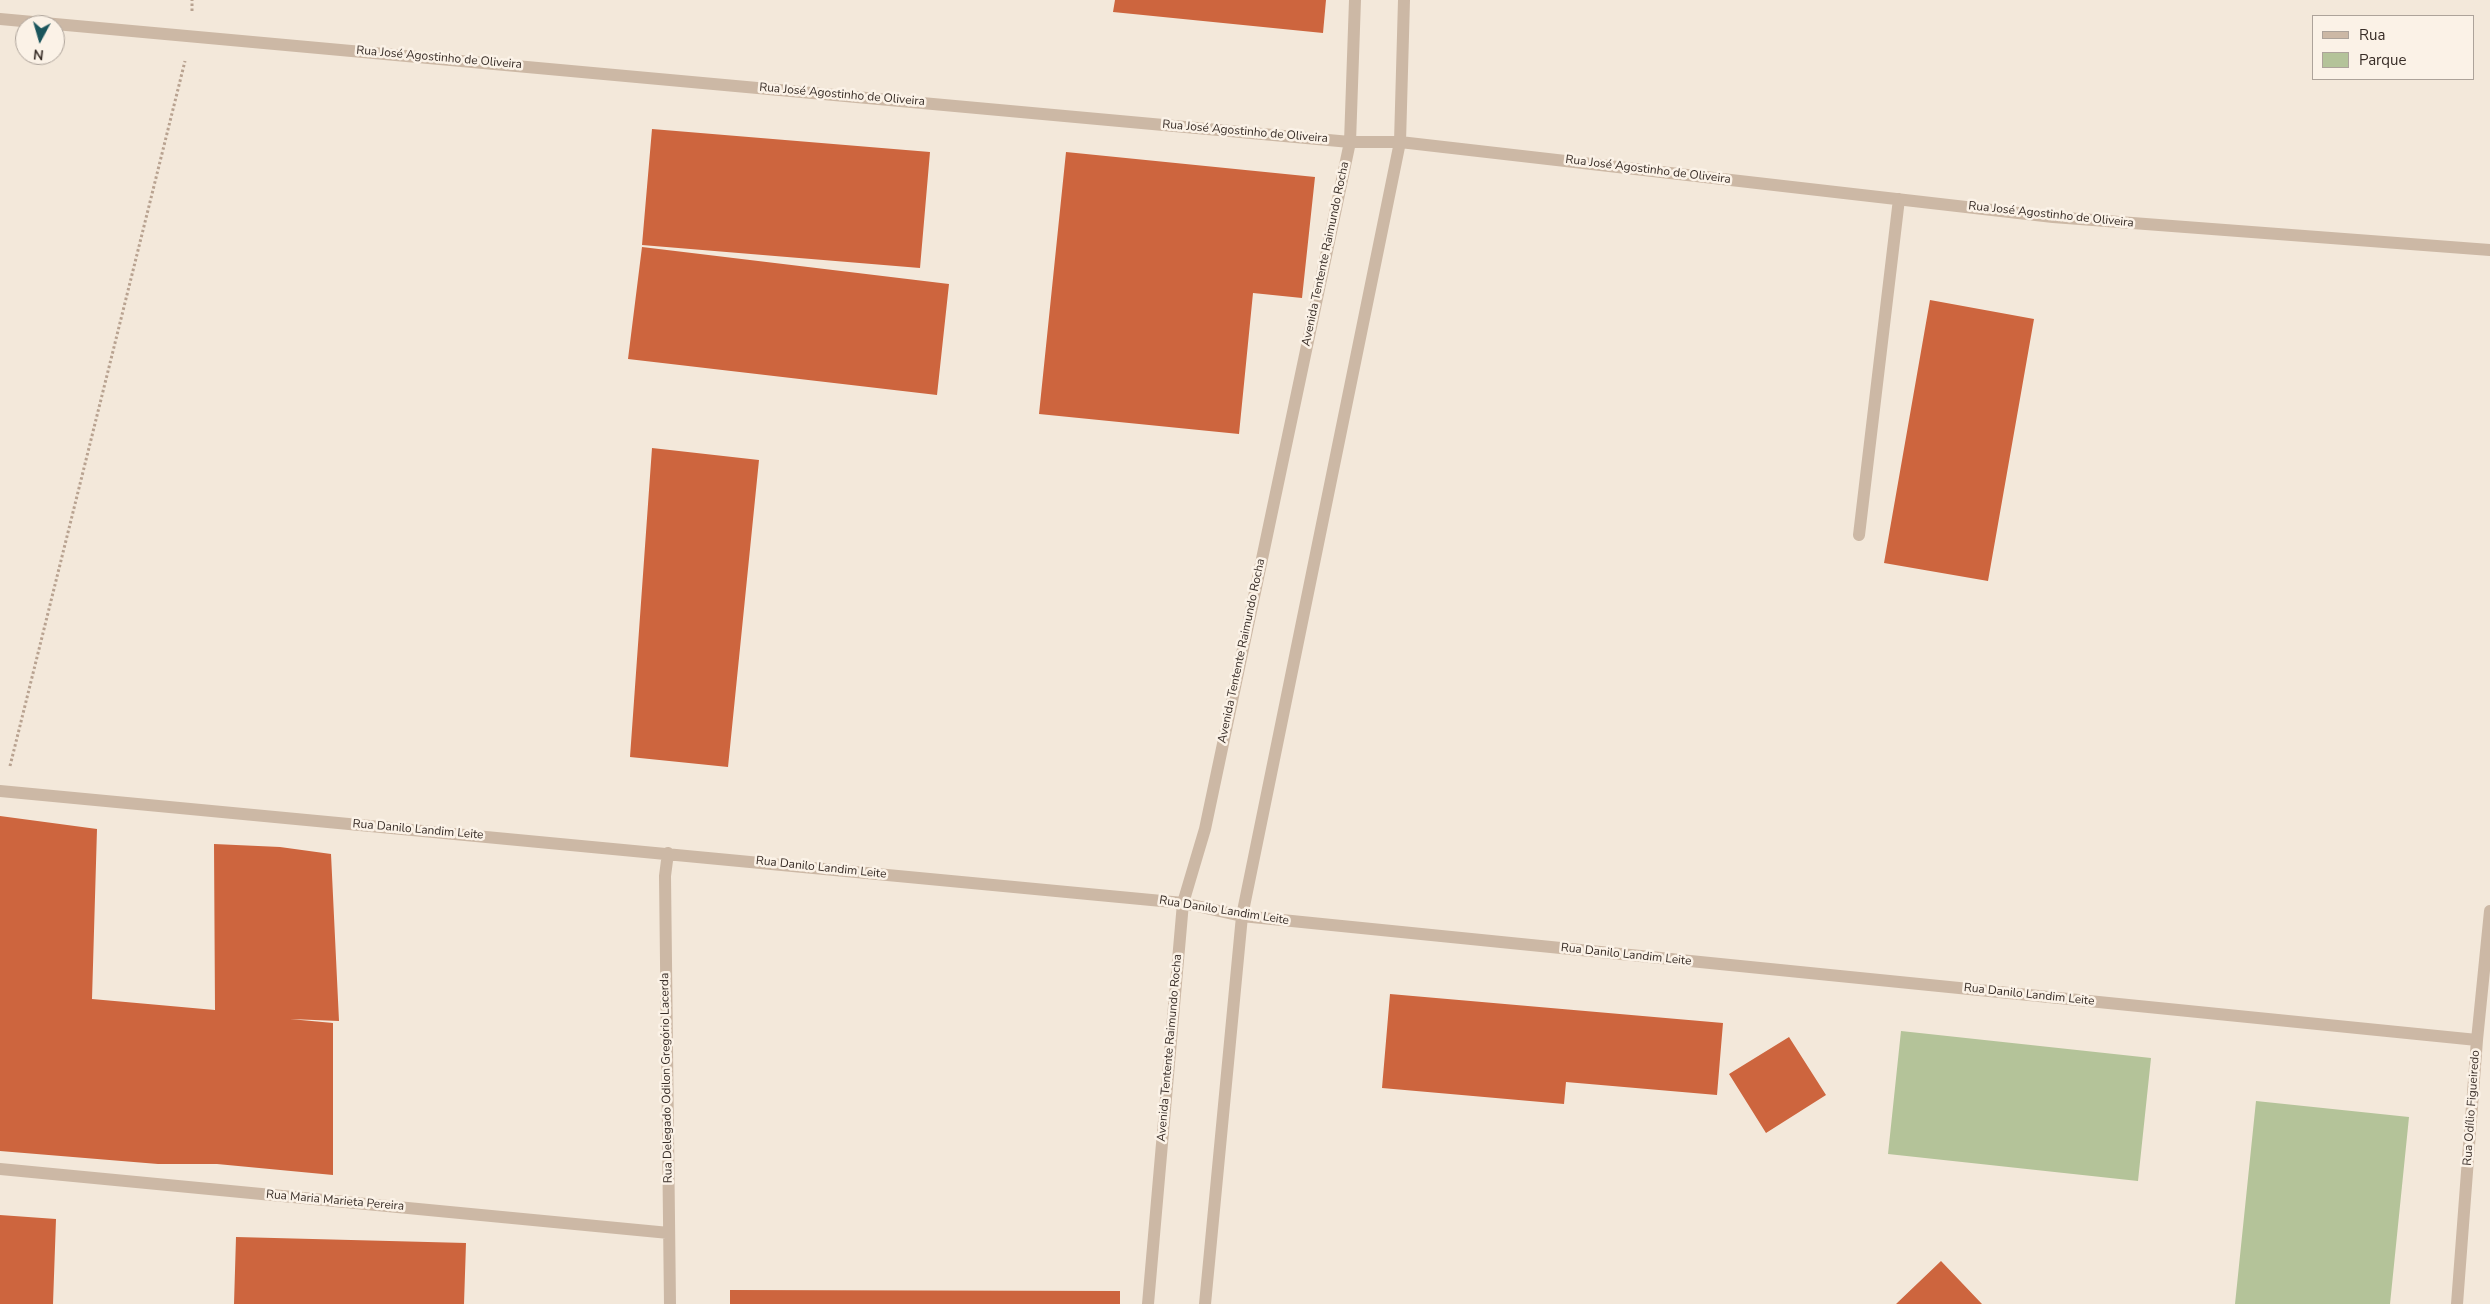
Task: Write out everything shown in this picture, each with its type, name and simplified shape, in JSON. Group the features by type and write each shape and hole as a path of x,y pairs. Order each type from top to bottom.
{"street":[{"name":"Avenida Tentente Raimundo Rocha","path":"1148,1304 1183,903 1205,829 1350,142 1355,0"},
{"path":"1205,1304 1242,916 1400,142 1404,0"},
{"name":"Rua José Agostinho de Oliveira","path":"0,19 1350,142 1400,142 2053,217 2490,250"},
{"path":"1859,535 1900,199"},
{"name":"Rua Danilo Landim Leite","path":"2,791 1183,903 1242,916 2477,1040"},
{"name":"Rua Delegado Odilon Gregório Lacerda","path":"668,853 665,876 670,1304"},
{"name":"Rua Odílio Figueiredo","path":"2457,1304 2477,1040 2490,911"},
{"name":"Rua Maria Marieta Pereira","path":"0,1169 669,1233"}],"path":[{"path":"2,791 192,35 192,0"}],"green space":[{"path":"1901,1031 2151,1058 2138,1181 1888,1154"},
{"path":"2256,1101 2409,1117 2390,1304 2235,1304"}],"building":[{"path":"1115,0 1326,0 1323,33 1113,12"},
{"path":"652,129 930,152 920,268 642,245"},
{"path":"1066,152 1315,177 1302,298 1253,293 1239,434 1039,414"},
{"path":"642,247 949,284 937,395 628,359"},
{"path":"1930,300 2034,319 1988,581 1884,563"},
{"path":"652,448 759,460 728,767 630,757"},
{"path":"0,816 97,829 92,999 215,1010 214,844 280,847 331,854 339,1021 290,1019 333,1023 333,1175 217,1164 158,1164 0,1151"},
{"path":"1390,994 1723,1023 1717,1095 1566,1082 1564,1104 1382,1088"},
{"path":"1789,1037 1826,1095 1766,1133 1729,1074"},
{"path":"0,1215 56,1219 53,1304 0,1304"},
{"path":"236,1237 466,1243 464,1304 234,1304"},
{"path":"1941,1261 1982,1304 1896,1304"},
{"path":"730,1290 1120,1291 1120,1304 730,1304"}]}
